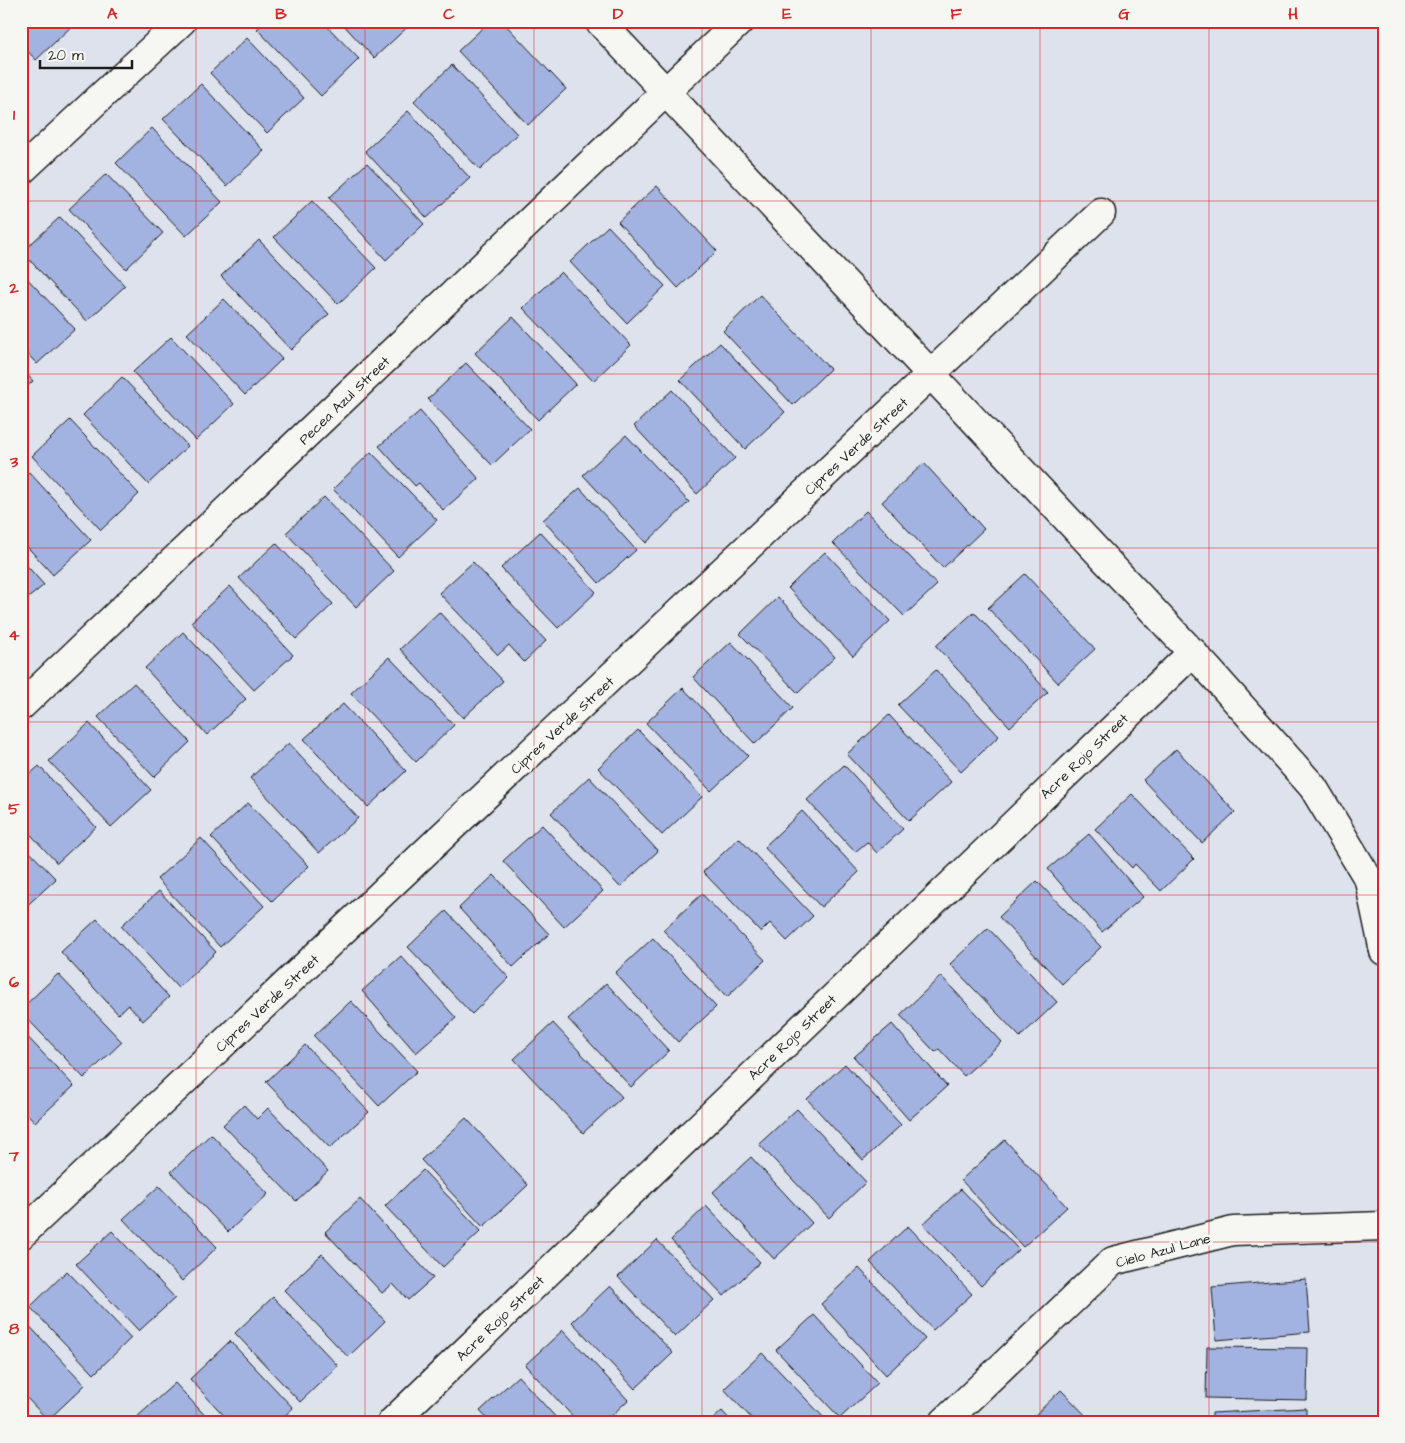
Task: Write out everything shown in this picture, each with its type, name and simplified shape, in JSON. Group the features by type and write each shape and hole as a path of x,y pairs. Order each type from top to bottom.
{"street":[{"path":"21,171 182,21"},
{"path":"599,21 1193,652 1313,787 1370,880 1384,951"},
{"name":"Pecea Azul Street","path":"21,706 740,21"},
{"name":"Cipres Verde Street","path":"21,1235 932,375 1101,213"},
{"name":"Acre Rojo Street","path":"392,1422 1193,652"},
{"name":"Cielo Azul Lane","path":"944,1422 1113,1261 1233,1231 1384,1226"}],"building":[{"path":"21,21 72,21 74,24 36,60 21,44"},
{"path":"266,21 322,21 359,59 321,96 257,29"},
{"path":"340,21 412,21 413,22 374,58"},
{"path":"490,21 502,21 566,89 528,125 458,51"},
{"path":"247,38 304,98 267,133 210,73"},
{"path":"452,65 517,134 480,170 414,101"},
{"path":"201,84 264,151 227,186 163,119"},
{"path":"408,111 470,178 427,218 365,151"},
{"path":"152,128 222,202 186,236 116,163"},
{"path":"367,163 424,224 386,260 329,198"},
{"path":"106,174 163,233 126,269 69,209"},
{"path":"657,186 717,251 678,288 618,222"},
{"path":"312,201 376,268 338,304 274,237"},
{"path":"60,217 125,286 87,321 22,252"},
{"path":"608,226 665,286 627,323 570,262"},
{"path":"259,240 329,314 291,350 221,276"},
{"path":"21,272 75,329 37,364 21,347"},
{"path":"561,272 631,345 593,381 523,308"},
{"path":"760,295 830,369 793,405 723,331"},
{"path":"224,299 282,359 245,395 187,334"},
{"path":"513,317 576,384 538,420 475,353"},
{"path":"171,337 234,404 196,440 133,372"},
{"path":"720,343 785,412 745,449 680,380"},
{"path":"466,363 530,429 492,465 428,399"},
{"path":"21,368 33,381 21,392"},
{"path":"122,377 188,446 148,484 83,415"},
{"path":"672,390 735,458 697,494 634,426"},
{"path":"420,411 479,479 443,510 419,483 415,486 379,446"},
{"path":"70,420 139,494 101,530 32,456"},
{"path":"626,435 689,502 646,543 583,475"},
{"path":"371,452 437,520 398,557 333,489"},
{"path":"924,463 984,529 943,568 882,502"},
{"path":"29,472 91,540 53,575 21,540 21,479"},
{"path":"580,488 636,550 599,583 543,520"},
{"path":"324,497 394,571 356,607 286,533"},
{"path":"866,511 937,585 904,616 833,543"},
{"path":"540,532 596,592 558,628 501,568"},
{"path":"276,543 333,604 296,639 239,578"},
{"path":"825,552 890,621 853,656 788,588"},
{"path":"21,559 44,585 21,604"},
{"path":"473,562 546,641 524,662 509,645 498,655 439,593"},
{"path":"1025,574 1095,649 1058,683 988,608"},
{"path":"230,586 293,655 254,690 191,622"},
{"path":"778,597 835,657 798,693 740,634"},
{"path":"439,612 503,681 463,718 400,649"},
{"path":"974,612 1048,692 1010,727 936,646"},
{"path":"183,632 246,699 207,735 145,668"},
{"path":"731,642 793,708 755,744 693,677"},
{"path":"389,657 454,725 416,762 351,693"},
{"path":"936,670 999,736 961,772 898,705"},
{"path":"134,683 190,742 154,777 98,717"},
{"path":"683,688 748,756 711,791 646,723"},
{"path":"343,704 406,771 368,807 304,739"},
{"path":"889,715 951,782 909,821 847,754"},
{"path":"89,723 151,790 111,827 49,761"},
{"path":"638,730 702,797 662,835 598,768"},
{"path":"289,743 358,818 319,853 250,778"},
{"path":"1176,749 1235,812 1202,843 1143,780"},
{"path":"844,765 903,829 877,853 867,842 855,852 807,800"},
{"path":"39,766 96,827 57,863 21,824 21,782"},
{"path":"589,777 658,851 620,887 551,813"},
{"path":"1132,794 1194,859 1161,891 1135,864 1132,868 1095,829"},
{"path":"248,803 309,866 272,901 211,837"},
{"path":"802,811 859,872 821,907 764,847"},
{"path":"542,825 603,891 564,927 503,861"},
{"path":"1089,834 1143,897 1102,932 1048,869"},
{"path":"201,838 264,906 220,947 157,879"},
{"path":"739,838 813,916 787,941 770,923 761,932 703,872"},
{"path":"21,843 56,879 21,911"},
{"path":"494,875 549,934 513,967 459,908"},
{"path":"1037,881 1101,947 1062,984 999,917"},
{"path":"159,891 216,952 178,988 121,926"},
{"path":"702,894 765,960 727,997 663,930"},
{"path":"446,911 509,978 472,1014 408,947"},
{"path":"97,919 169,997 143,1021 128,1005 118,1014 61,952"},
{"path":"988,928 1057,1002 1020,1037 950,964"},
{"path":"653,938 716,1007 678,1042 615,973"},
{"path":"401,956 456,1018 416,1053 362,991"},
{"path":"58,974 122,1042 84,1078 21,1012 21,1009"},
{"path":"941,976 1002,1042 964,1076 939,1049 935,1052 900,1015"},
{"path":"606,983 669,1051 631,1087 568,1019"},
{"path":"351,1001 417,1071 379,1106 314,1036"},
{"path":"553,1023 622,1097 583,1133 514,1059"},
{"path":"892,1024 947,1086 909,1120 854,1057"},
{"path":"21,1030 74,1086 35,1122 21,1107"},
{"path":"305,1045 369,1112 330,1148 266,1082"},
{"path":"845,1064 901,1125 863,1160 807,1099"},
{"path":"244,1105 257,1119 268,1108 328,1171 296,1201 223,1125"},
{"path":"797,1109 866,1182 829,1218 759,1144"},
{"path":"466,1118 528,1185 483,1227 421,1160"},
{"path":"211,1134 268,1194 228,1232 171,1172"},
{"path":"1005,1140 1067,1207 1023,1247 961,1180"},
{"path":"751,1157 812,1223 774,1259 713,1192"},
{"path":"423,1170 481,1231 443,1267 385,1206"},
{"path":"159,1186 217,1247 182,1281 123,1219"},
{"path":"961,1189 1019,1250 981,1286 923,1224"},
{"path":"360,1199 433,1278 408,1300 393,1284 382,1293 325,1232"},
{"path":"706,1206 760,1262 724,1296 671,1240"},
{"path":"908,1226 972,1294 933,1330 870,1262"},
{"path":"112,1231 175,1298 139,1331 76,1264"},
{"path":"657,1240 714,1300 675,1337 618,1277"},
{"path":"322,1254 385,1321 348,1357 284,1290"},
{"path":"859,1268 925,1339 886,1375 821,1304"},
{"path":"67,1271 131,1338 94,1374 30,1307"},
{"path":"1306,1279 1310,1332 1216,1340 1212,1287"},
{"path":"610,1286 673,1353 635,1389 572,1322"},
{"path":"273,1297 338,1366 300,1402 235,1333"},
{"path":"814,1315 878,1383 840,1418 776,1350"},
{"path":"21,1317 85,1385 48,1420 21,1392"},
{"path":"563,1330 628,1400 605,1422 578,1422 525,1365"},
{"path":"230,1341 293,1408 278,1422 230,1422 190,1379"},
{"path":"1207,1347 1308,1348 1307,1400 1206,1398"},
{"path":"762,1353 828,1422 755,1422 724,1389"},
{"path":"518,1376 560,1422 490,1422 480,1411"},
{"path":"175,1383 211,1422 141,1422 137,1417"},
{"path":"1061,1390 1092,1422 1028,1422"},
{"path":"1306,1408 1306,1422 1212,1422 1212,1413"},
{"path":"21,1411 32,1422 21,1422"},
{"path":"722,1411 732,1422 710,1422"}]}
